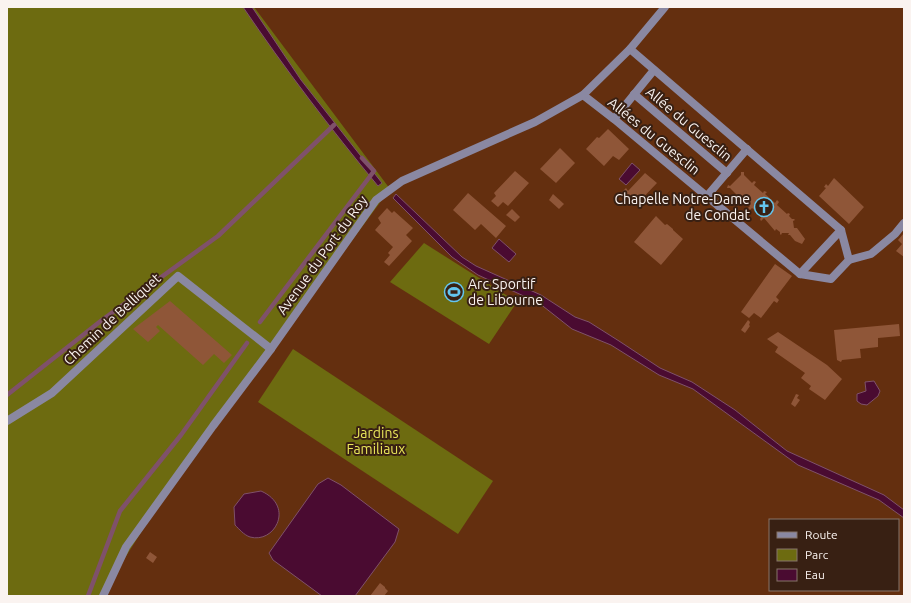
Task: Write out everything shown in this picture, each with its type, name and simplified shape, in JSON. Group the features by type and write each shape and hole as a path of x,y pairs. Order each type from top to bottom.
{"street":[{"name":"Avenue du Port du Roy","path":"103,596 126,547 213,426 271,349 376,200 402,181 535,122 584,95 630,49 665,7"},
{"path":"630,49 841,230 849,260"},
{"name":"Allée du Guesclin","path":"614,119 654,70"},
{"name":"Allée du Guesclin","path":"634,94 727,173"},
{"name":"Allées du Guesclin","path":"584,95 800,274"},
{"name":"Allée du Guesclin","path":"707,196 747,149"},
{"path":"800,274 831,279 849,260 871,254 895,234 904,223"},
{"path":"800,274 841,230"},
{"name":"Chemin de Belliquet","path":"7,421 52,393 178,276 271,349"}],"green space":[{"path":"7,7 254,7 390,189 169,488 101,596 7,596"},
{"name":"Arc Sportif de Libourne","path":"424,243 517,302 489,344 390,282"},
{"name":"Jardins Familiaux","path":"293,349 493,481 458,534 258,402"}],"water":[{"path":"243,7 252,7 301,80 382,183 378,186 308,98"},
{"path":"632,163 640,170 626,185 619,179"},
{"path":"396,194 462,257 476,266 541,295 575,317 589,322 660,368 692,382 735,410 787,451 884,495 904,510 904,518 879,500 798,465 693,389 659,375 611,345 572,329 539,303 478,275 452,257 393,198"},
{"path":"499,239 516,254 509,262 492,248"},
{"path":"874,381 880,391 878,396 867,405 861,404 857,401 857,394 866,391 865,382"},
{"path":"328,478 341,485 399,529 395,542 355,596 322,596 273,560 269,553 318,484"},
{"path":"261,491 271,498 277,506 279,514 278,522 267,535 259,538 250,537 235,525 234,507 244,494"}],"building":[{"path":"608,129 629,149 619,160 613,156 604,166 586,149 597,137 599,138"},
{"path":"560,148 575,163 556,183 540,169"},
{"path":"515,171 529,183 508,206 503,202 498,207 491,201 496,196 494,193"},
{"name":"Chapelle Notre-Dame de Condat","path":"741,172 744,172 744,175 752,183 754,181 756,182 754,185 763,193 764,191 767,192 765,194 775,203 777,200 779,202 777,205 787,214 790,214 789,216 795,220 793,221 794,228 797,228 805,239 802,244 795,241 790,235 788,235 789,233 782,233 781,235 776,229 775,231 764,218 761,221 760,219 762,216 752,208 750,210 748,208 750,206 741,198 739,200 737,199 739,197 730,188 727,188 728,185 730,186 741,175"},
{"path":"645,173 657,183 635,206 621,193 626,188 628,191"},
{"path":"834,178 864,207 849,224 819,196 826,188 824,187 826,184 828,186"},
{"path":"468,193 506,226 496,238 481,224 475,230 453,210"},
{"path":"553,194 564,204 559,209 549,200"},
{"path":"387,208 392,213 394,211 413,228 406,235 412,241 389,266 384,262 390,255 388,253 393,247 375,230 381,223 378,218"},
{"path":"512,209 520,217 515,222 506,215"},
{"path":"656,216 683,239 661,265 634,242"},
{"path":"904,233 904,257 896,251 902,244 898,240"},
{"path":"775,264 792,276 776,297 779,300 777,303 774,301 761,318 754,313 749,318 741,312"},
{"path":"170,301 232,355 224,363 214,354 203,365 158,325 156,327 160,331 148,342 133,329"},
{"path":"748,320 750,322 750,326 745,333 741,330"},
{"path":"899,324 900,336 878,338 878,347 860,349 861,358 842,360 841,362 837,360 834,330"},
{"path":"778,332 827,365 842,379 825,400 809,389 811,386 801,378 805,373 775,352 778,347 767,339"},
{"path":"796,394 799,395 797,398 800,400 795,407 791,404"},
{"path":"150,552 157,557 153,563 146,558"},
{"path":"380,583 388,591 384,596 370,596"}],"waterway":[{"path":"7,395 102,320 218,236 334,125"},
{"path":"260,322 374,171 362,158"},
{"path":"88,596 120,511 181,435 247,343"}],"place":[{"name":"Chapelle Notre-Dame de Condat","path":"764,207"},
{"name":"Arc Sportif de Libourne","path":"454,292"}]}
